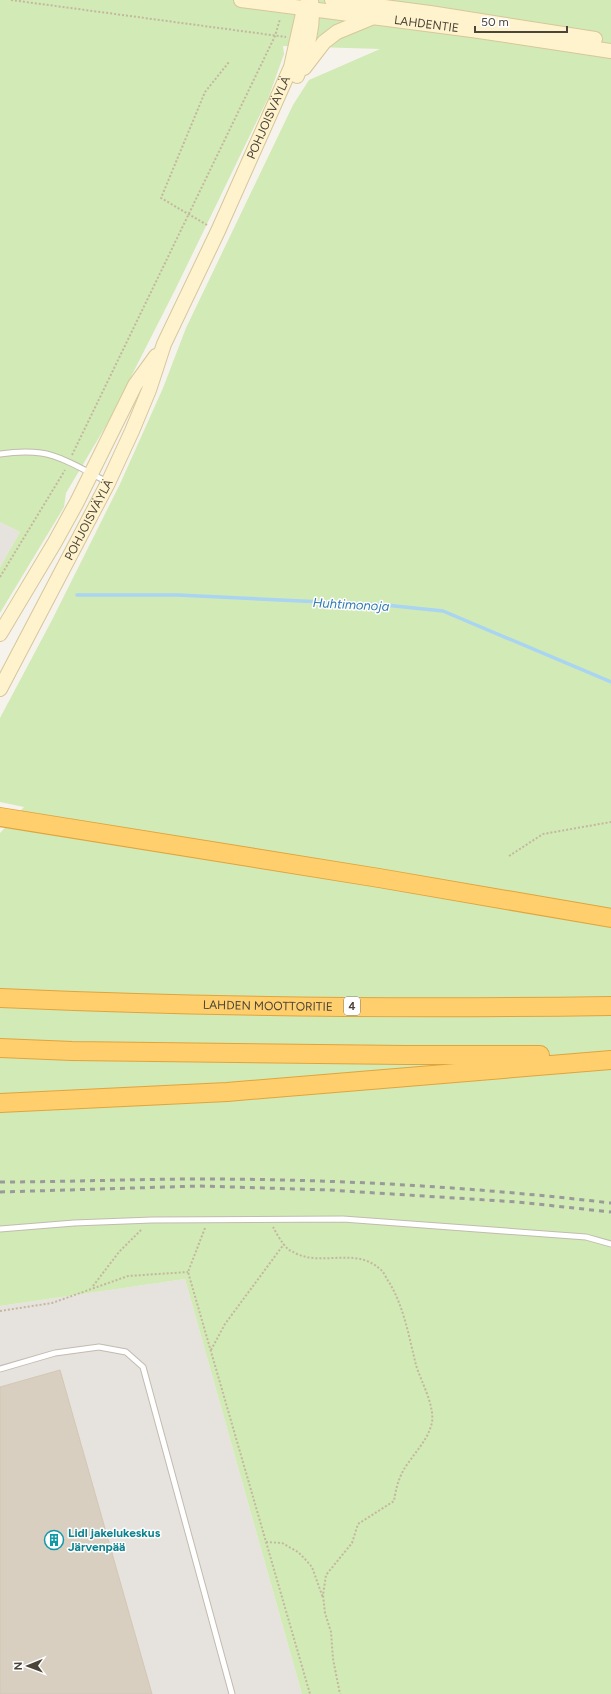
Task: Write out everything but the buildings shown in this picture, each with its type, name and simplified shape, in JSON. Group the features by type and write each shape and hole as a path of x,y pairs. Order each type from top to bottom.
{"highway":[{"path":"0,810 8,818 379,878 611,918"},
{"name":"LAHDEN MOOTTORITIE","path":"0,998 93,1002 405,1007 611,1006"},
{"path":"0,1048 405,1055 611,1054"},
{"path":"0,1103 227,1092 611,1060"},
{"path":"0,1110 61,1101"}],"main road":[{"name":"LAHDENTIE","path":"241,0 309,4 373,17 611,51"},
{"name":"LAHDENTIE","path":"332,0 430,13 611,41"},
{"name":"POHJOISVÄYLÄ","path":"0,689 108,483 149,390 164,344 218,231 295,79 310,40 309,4"},
{"name":"POHJOISVÄYLÄ","path":"218,231 291,66 309,4"},
{"name":"POHJOISVÄYLÄ","path":"295,79 327,39 337,32 373,17"},
{"name":"POHJOISVÄYLÄ","path":"0,634 55,542 135,386 164,344"}],"lane":[{"path":"0,454 14,452 42,453 69,463 108,483"},
{"path":"0,1229 74,1223 152,1220 343,1219 586,1237 611,1244"},
{"path":"0,1369 55,1353 99,1347 126,1352 143,1367 232,1694"}],"path":[{"path":"0,577 42,510 69,463 275,36 11,0"},
{"path":"218,231 161,198 205,92 229,62"},
{"path":"509,856 543,834 611,822"},
{"path":"208,1219 188,1272 310,1694"},
{"path":"269,1219 277,1234 289,1250 306,1258 333,1259 341,1257 365,1259 381,1270 393,1288 401,1308 409,1332 420,1377 432,1407 432,1425 421,1446 408,1462 399,1478 394,1501 358,1524 352,1543 326,1575 324,1599 325,1613 331,1632 336,1677 340,1694"},
{"path":"92,1287 119,1252 152,1220"},
{"path":"210,1350 225,1324 284,1244"},
{"path":"0,1311 52,1303 92,1287 128,1276 188,1272"},
{"path":"266,1542 282,1543 298,1552 312,1568 324,1599"}],"shaded area":[{"path":"0,522 20,532 0,567"},
{"path":"185,1279 302,1694 0,1694 0,1306"}],"green space":[{"path":"0,0 611,0 611,1694 302,1694 185,1279 0,1306 0,833 24,807 0,802 0,718 52,620 120,484 163,388 186,328 293,105 309,80 380,49 283,46 284,54 269,96 175,290 107,424 66,493 64,507 0,613 0,567 20,532 0,522"}],"waterway":[{"name":"Huhtimonoja","path":"77,595 178,595 385,605 443,611 611,682"}],"railway":[{"path":"0,1182 200,1179 303,1180 457,1188 611,1203"},
{"path":"0,1192 200,1186 329,1190 518,1202 611,1212"}],"place":[{"name":"Lidl jakelukeskus Järvenpää","path":"54,1540"}]}
